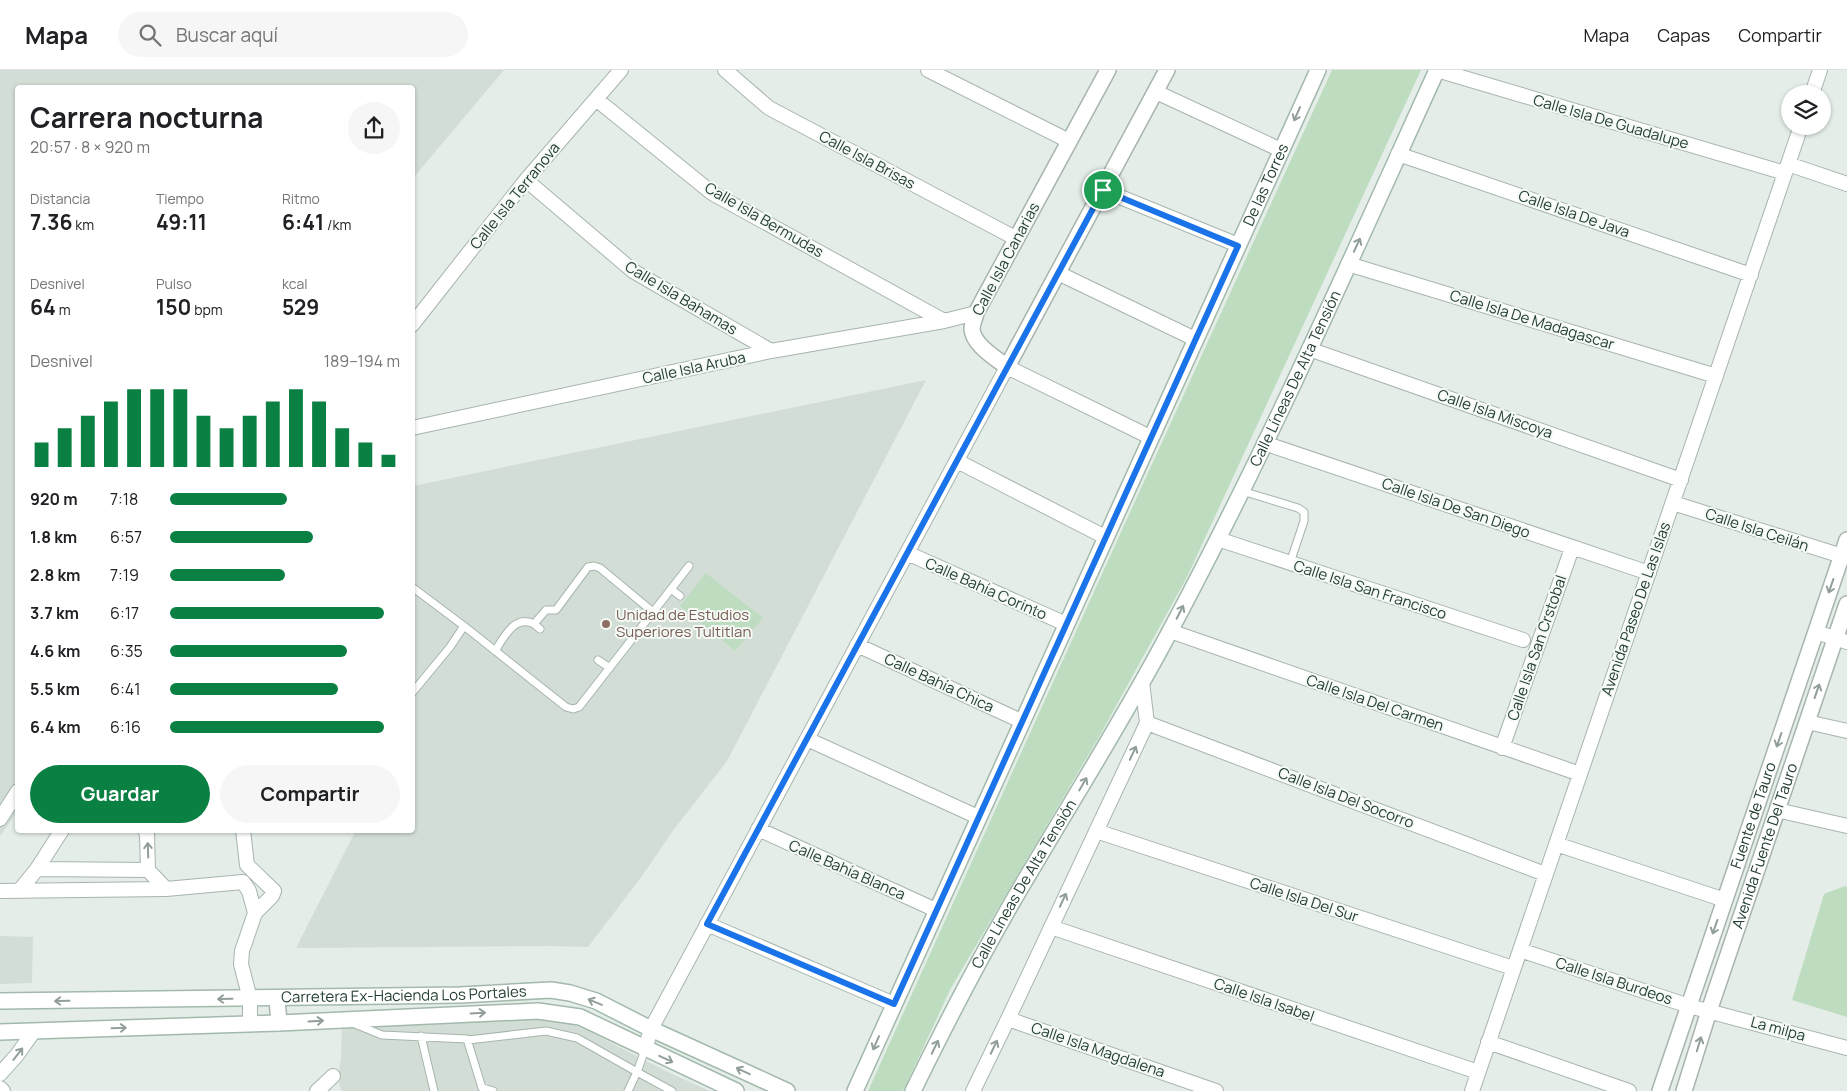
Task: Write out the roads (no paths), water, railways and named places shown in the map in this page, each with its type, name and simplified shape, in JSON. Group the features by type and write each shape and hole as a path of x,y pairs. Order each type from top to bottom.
{"main road":[{"name":"Calle Isla Canarias","path":"1007,367 980,344 974,334 972,328 976,313 1108,70"},
{"path":"1007,367 1168,70"},
{"name":"De las Torres","path":"855,1091 1021,721 1318,70"},
{"name":"Calle Líneas De Alta Tensión","path":"913,1091 948,1019 1035,863 1142,682 1218,539 1309,349 1437,70"},
{"name":"Fuente de Tauro","path":"1660,1091 1847,540"},
{"name":"Avenida Fuente Del Tauro","path":"1684,1091 1709,1011 1807,722 1841,640 1847,604"},
{"name":"Carretera Ex-Hacienda Los Portales","path":"0,1002 460,995 551,990 570,993 596,1001 651,1029 787,1091"},
{"path":"277,998 279,1023"},
{"name":"Carretera Ex-Hacienda Los Portales","path":"0,1032 279,1023 538,1010 580,1017 645,1050 736,1091"}],"street":[{"name":"Calle Isla Terranova","path":"415,321 526,180 621,70"},
{"name":"Calle Isla Brisas","path":"725,70 770,108 1017,239"},
{"path":"928,70 1069,141"},
{"name":"Calle Isla De Guadalupe","path":"1437,70 1787,169 1847,184"},
{"path":"1814,85 1816,71"},
{"path":"1156,92 1281,150"},
{"name":"Calle Isla Bermudas","path":"596,99 712,193 944,321"},
{"name":"Avenida Paseo De Las Islas","path":"1472,1091 1798,135"},
{"name":"Calle Isla De Java","path":"1398,154 1750,275"},
{"name":"Calle Isla Bahamas","path":"526,180 633,271 771,351"},
{"path":"1103,190 1238,246"},
{"name":"Calle Isla De Madagascar","path":"1348,264 1716,376"},
{"path":"1058,273 1195,339"},
{"name":"Calle Isla Aruba","path":"415,427 771,351 944,321 976,313"},
{"name":"Calle Isla Miscoya","path":"1309,349 1681,480"},
{"path":"645,1050 651,1029 1007,367 1150,437"},
{"name":"Calle Isla De San Diego","path":"1264,444 1649,573"},
{"path":"956,461 1105,537"},
{"name":"Calle Isla Ceilán","path":"1673,503 1842,556"},
{"name":"Calle Isla San Francisco","path":"1218,539 1522,640"},
{"name":"Calle Isla San Crstobal","path":"1502,748 1572,548"},
{"name":"Calle Bahía Corinto","path":"907,553 1066,624"},
{"name":"Calle Isla Del Carmen","path":"1170,631 1580,774"},
{"path":"1816,632 1841,640"},
{"name":"Calle Bahía Chica","path":"858,645 1021,721"},
{"path":"973,1091 1147,723 1142,682"},
{"path":"1807,722 1847,731"},
{"name":"Calle Isla Del Socorro","path":"1147,723 1545,874"},
{"path":"807,739 978,817"},
{"path":"0,819 15,796"},
{"path":"1777,810 1847,826"},
{"name":"Calle Bahía Blanca","path":"758,829 936,910"},
{"name":"Calle Isla Del Sur","path":"1096,831 1513,968"},
{"path":"20,890 37,869 60,833"},
{"path":"146,833 148,870 166,889"},
{"path":"243,833 247,865 243,882 253,902 255,913"},
{"path":"1556,844 1725,900"},
{"path":"247,865 274,890 272,896 255,913 242,951 241,964 250,999 250,1024"},
{"path":"37,869 148,870"},
{"path":"0,890 166,889 243,882"},
{"path":"707,924 894,1004"},
{"name":"Calle Isla Isabel","path":"1051,927 1478,1072"},
{"name":"Calle Isla Burdeos","path":"1520,950 1709,1011"},
{"name":"La milpa","path":"1709,1011 1847,1048"},
{"name":"Calle Isla Magdalena","path":"1008,1019 1216,1091"},
{"path":"0,1074 17,1055 34,1031"},
{"path":"1488,1042 1629,1091"},
{"path":"317,1091 333,1076"},
{"path":"0,1088 3,1091"}],"lane":[{"path":"1242,491 1298,508 1304,512 1304,521 1290,563"},
{"path":"534,624 546,610 556,610 588,567 594,566 600,568 654,612"},
{"path":"415,589 495,650 566,708 573,709 579,707 689,566"},
{"path":"671,589 680,596"},
{"path":"495,650 510,628 520,623 528,621 540,629"},
{"path":"415,689 450,647 464,626"},
{"path":"598,660 610,668"},
{"path":"346,1020 382,1035 468,1040 546,1031 577,1038 670,1090"},
{"path":"421,1036 434,1091"},
{"path":"468,1040 481,1089 493,1091"},
{"path":"628,1091 645,1050"}],"place":[{"name":"Unidad de Estudios Superiores Tultitlan","path":"606,624"}]}
